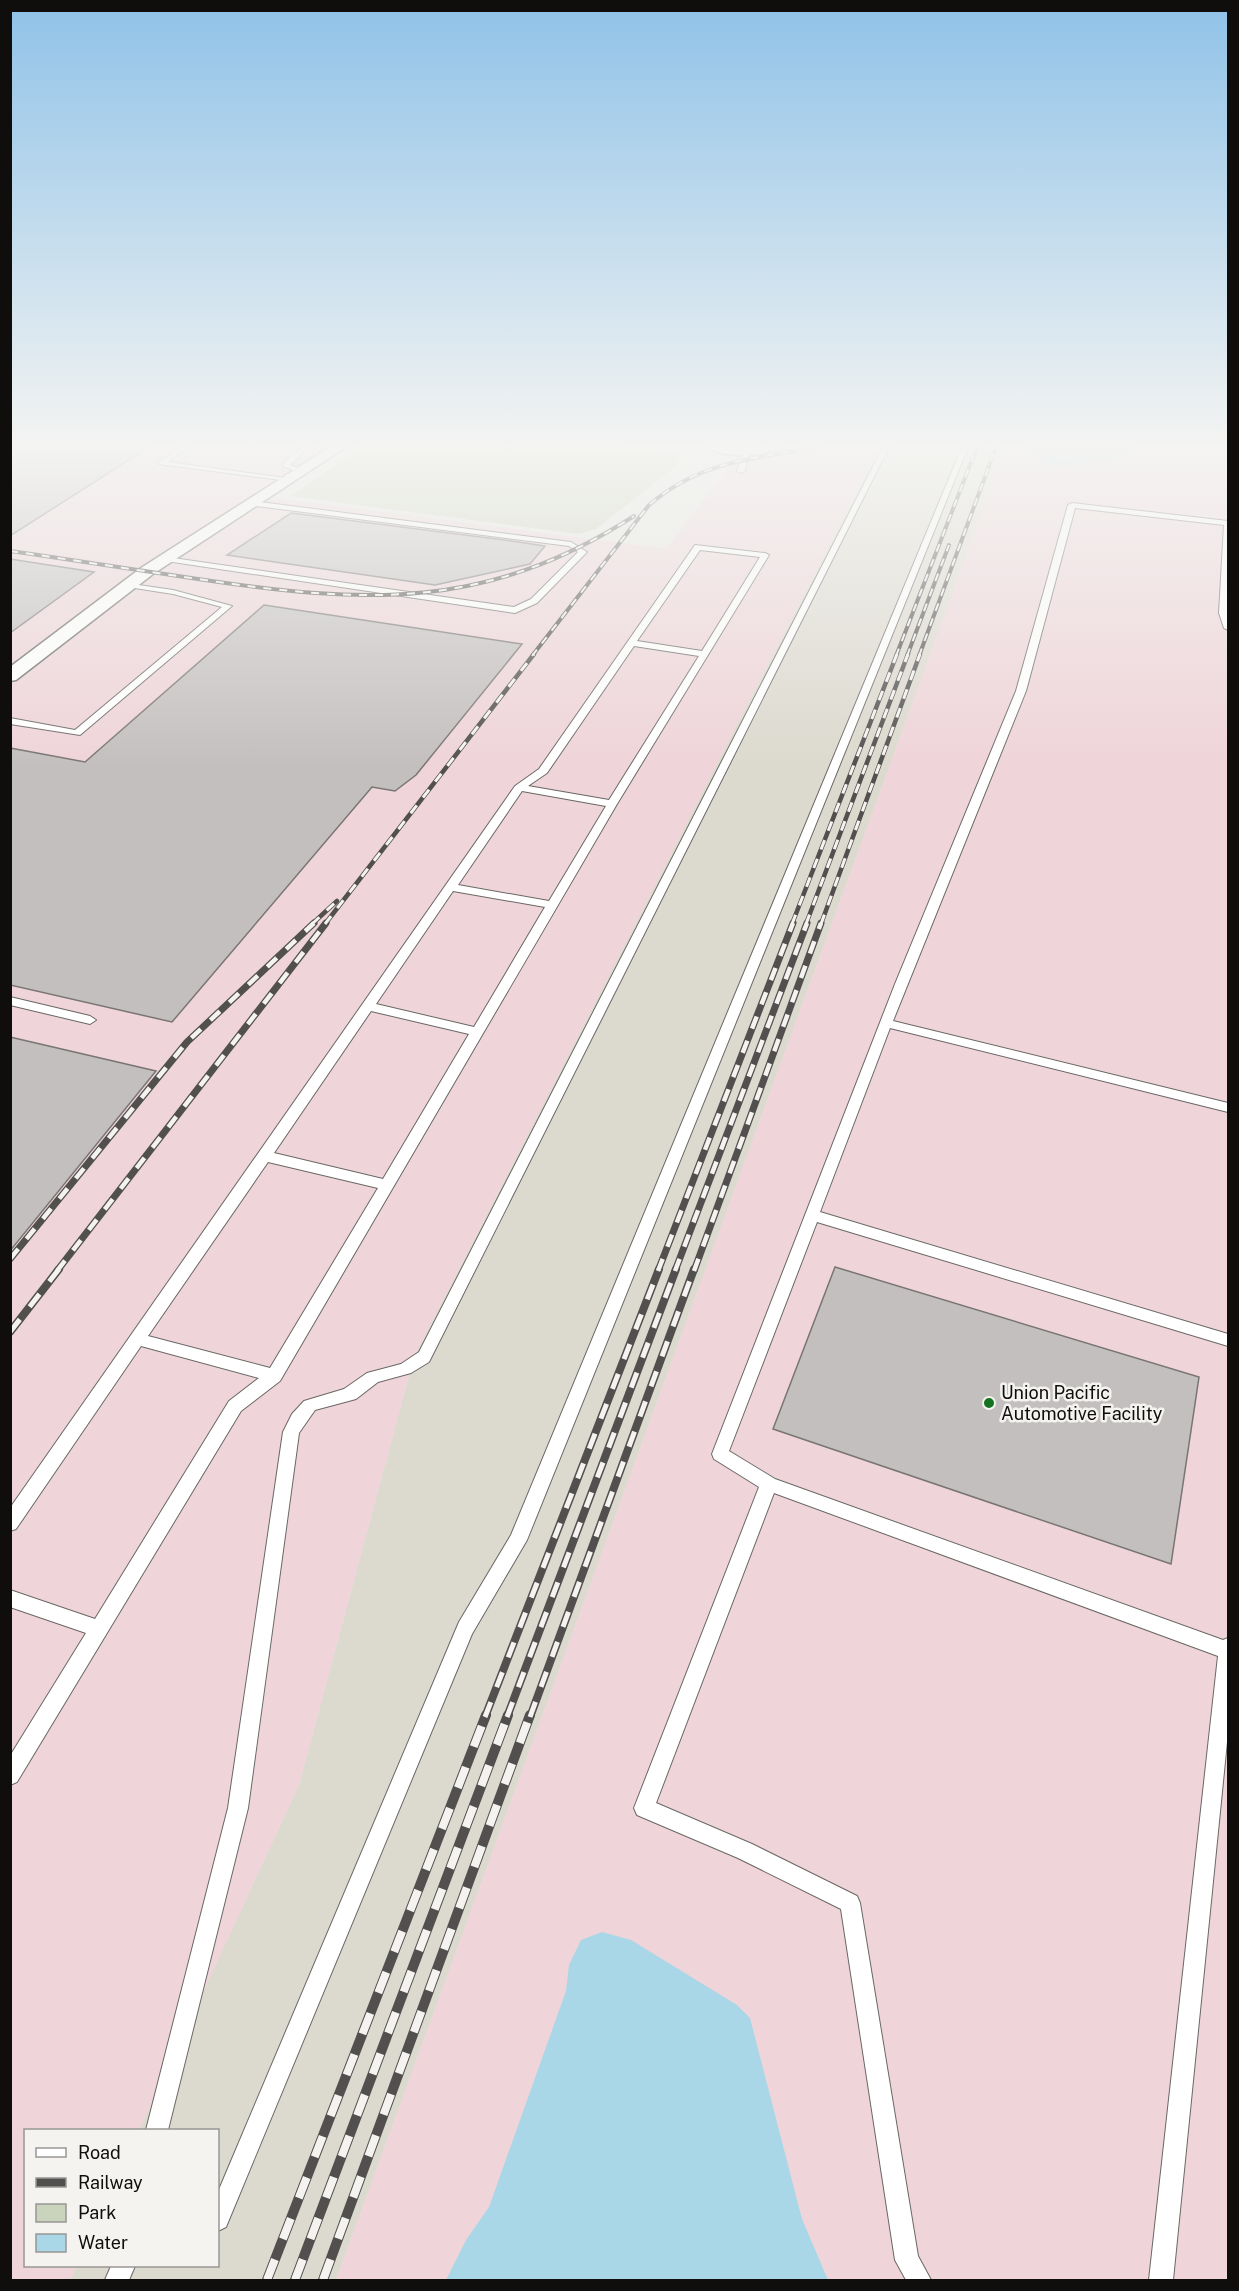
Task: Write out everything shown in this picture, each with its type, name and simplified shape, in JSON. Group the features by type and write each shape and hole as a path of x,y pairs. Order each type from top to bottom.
{"street":[{"path":"10,676 128,585 174,554"}],"lane":[{"path":"166,559 515,610 534,601 581,554"},
{"path":"10,1523 519,788 543,771 693,554"},
{"path":"10,1775 235,1406 274,1376 612,804 765,555 756,554"},
{"path":"157,2129 238,1808 291,1432 301,1411 315,1402 352,1393 365,1381 376,1376 410,1369 424,1357 832,554"},
{"path":"219,2217 465,1628 518,1540 920,554"},
{"path":"1059,554 1021,690 886,1023 720,1454 769,1484 1228,1649 1161,2280"},
{"path":"1226,554 1223,614 1228,628"},
{"path":"10,721 77,733 228,606 173,592 128,585"},
{"path":"632,643 704,654"},
{"path":"519,788 612,804"},
{"path":"450,887 552,905"},
{"path":"10,1001 90,1020"},
{"path":"368,1006 477,1032"},
{"path":"886,1023 1228,1108"},
{"path":"264,1156 387,1185"},
{"path":"812,1215 1228,1340"},
{"path":"138,1339 274,1376"},
{"path":"769,1484 644,1808 745,1851 850,1903 907,2260 919,2280"},
{"path":"10,1599 100,1629"}],"shaded area":[{"path":"11,554 824,554 414,1357 299,1785 139,2129 24,2129 24,2267 76,2267 70,2280 11,2280"},
{"path":"824,554 967,554 336,2280 70,2280 76,2267 219,2267 219,2129 139,2129 299,1785 414,1357"},
{"path":"967,554 1228,554 1228,2280 336,2280"}],"water":[{"path":"602,1932 631,1940 737,2005 750,2018 802,2219 828,2280 446,2280 466,2240 489,2207 566,1991 569,1965 581,1940"}],"building":[{"path":"538,554 530,564 435,585 227,555"},
{"path":"10,559 94,572 10,633"},
{"path":"264,605 522,644 416,775 395,791 372,787 172,1022 10,985 10,748 85,762"},
{"path":"10,1037 156,1071 10,1251"},
{"name":"Union Pacific Automotive Facility","path":"835,1267 1199,1377 1171,1564 773,1429"}],"railway":[{"path":"30,554 259,587 316,593 370,595 423,592 475,584 527,569 563,554"},
{"path":"532,656 611,554"},
{"path":"896,656 936,554"},
{"path":"907,656 946,554"},
{"path":"919,656 957,554"},
{"path":"325,924 534,654"},
{"path":"792,924 897,654"},
{"path":"806,924 908,654"},
{"path":"821,924 920,654"},
{"path":"312,924 337,901"},
{"path":"10,1259 187,1042 314,923"},
{"path":"57,1271 326,923"},
{"path":"658,1271 793,923"},
{"path":"675,1271 807,923"},
{"path":"694,1271 821,923"},
{"path":"10,1332 59,1269"},
{"path":"485,1717 659,1269"},
{"path":"507,1717 676,1269"},
{"path":"530,1717 694,1269"},
{"path":"267,2280 486,1715"},
{"path":"295,2280 508,1715"},
{"path":"323,2280 530,1715"}],"place":[{"name":"Union Pacific Automotive Facility","path":"989,1403"}]}
